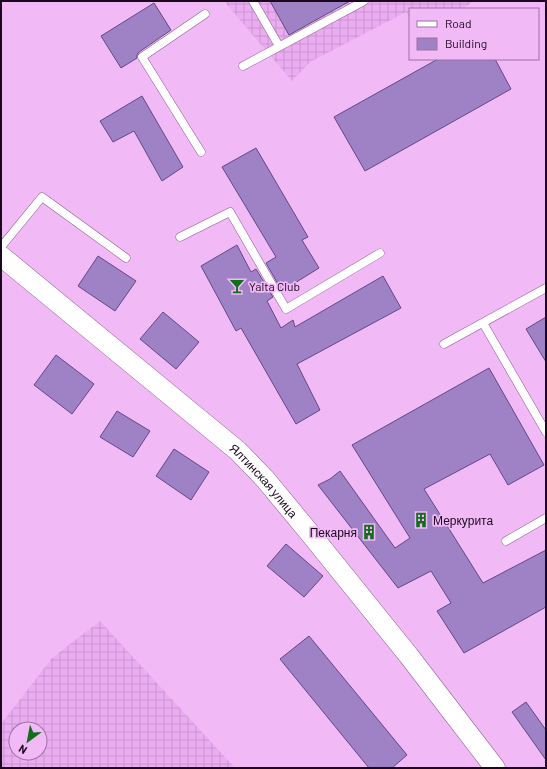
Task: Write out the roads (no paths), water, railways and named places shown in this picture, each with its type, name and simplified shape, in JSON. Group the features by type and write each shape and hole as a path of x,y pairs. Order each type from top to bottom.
{"street":[{"name":"Ялтинская улица","path":"1,256 238,451 265,479 409,656 495,768"}],"lane":[{"path":"253,1 279,46"},
{"path":"243,66 364,1"},
{"path":"201,152 142,57 205,14"},
{"path":"1,247 42,197 126,258"},
{"path":"180,237 230,212 286,309 380,253"},
{"path":"444,344 546,288"},
{"path":"483,323 546,432"},
{"path":"506,541 546,518"}],"place":[{"name":"Yalta Club","path":"237,286"},
{"name":"Меркурита","path":"421,520"},
{"name":"Пекарня","path":"369,532"}]}
